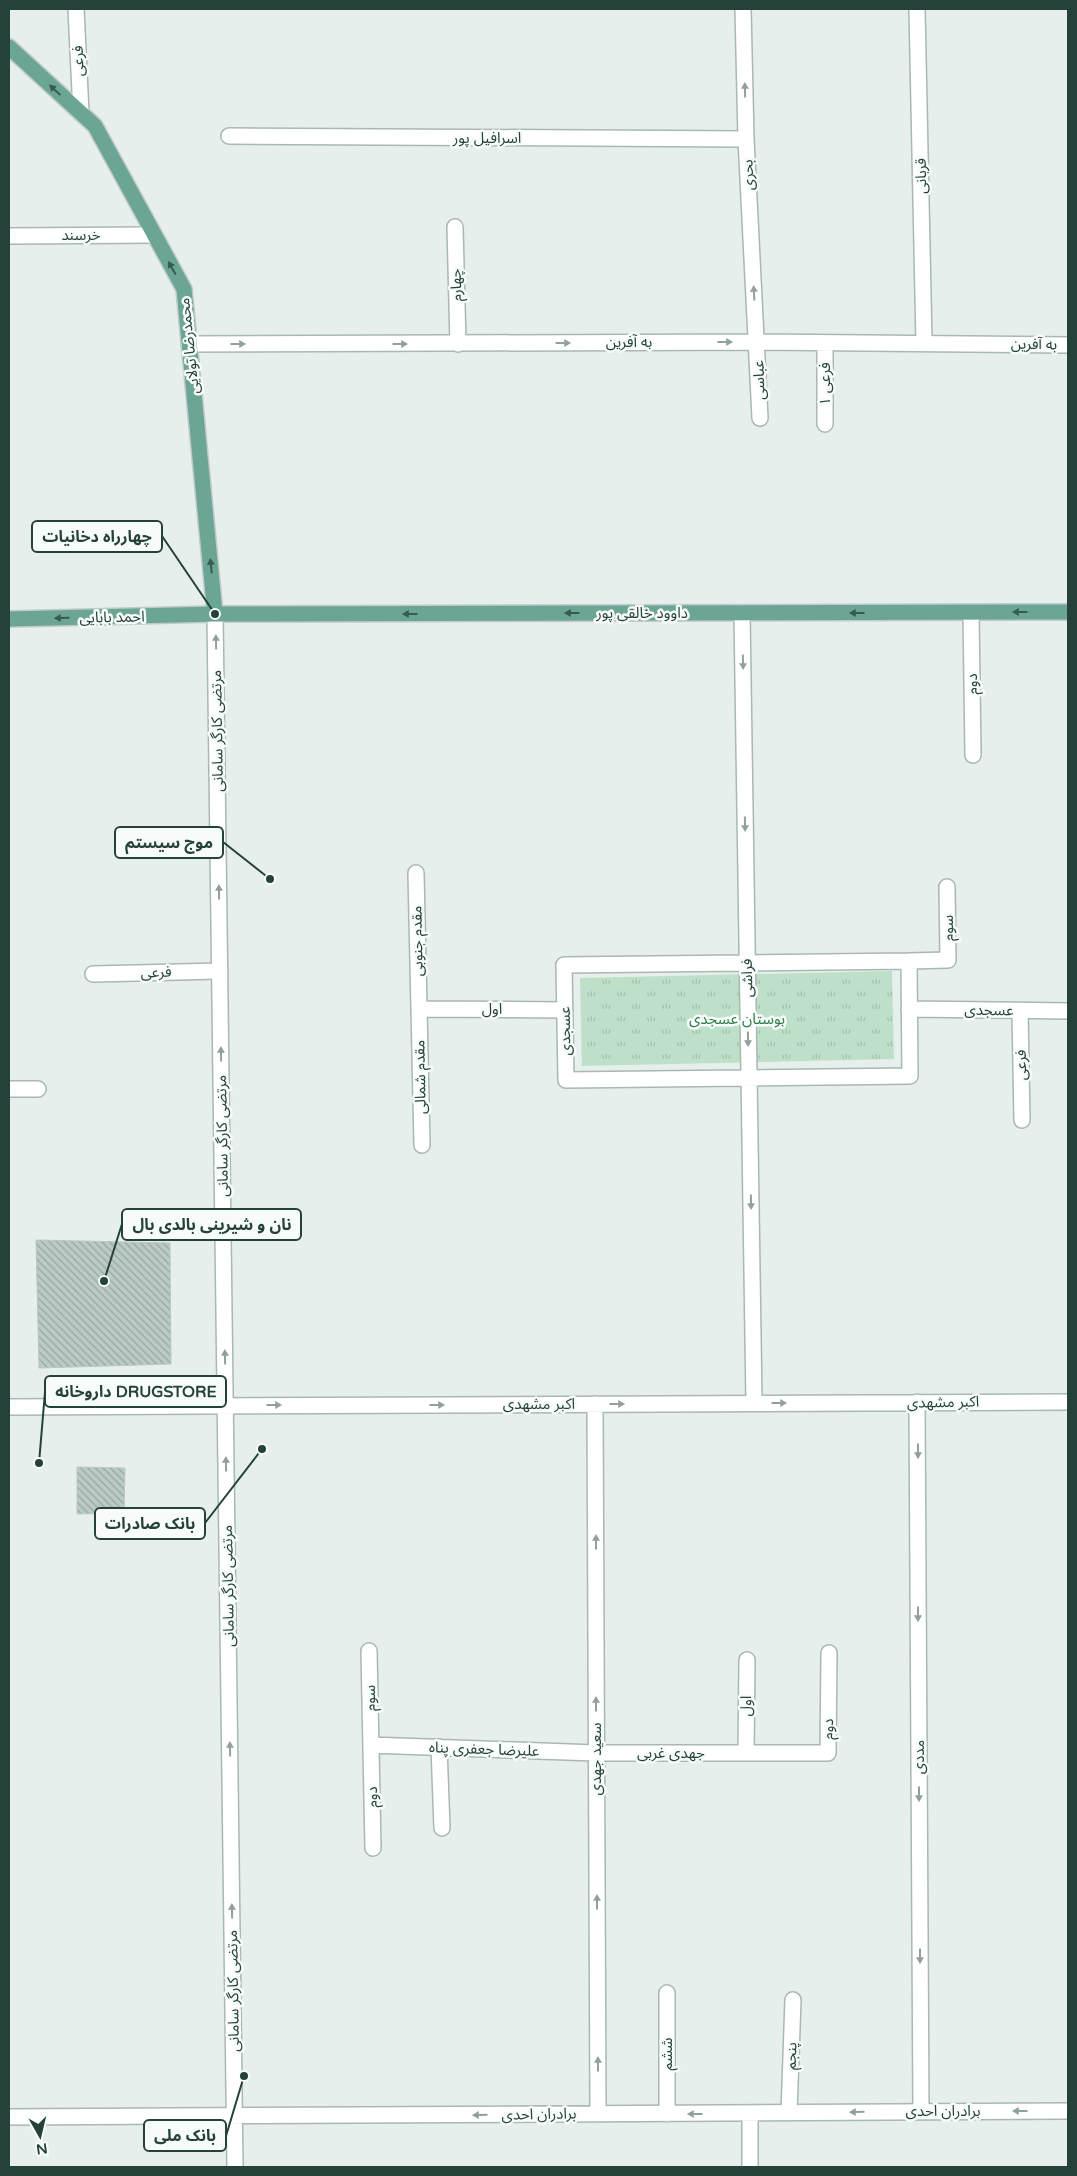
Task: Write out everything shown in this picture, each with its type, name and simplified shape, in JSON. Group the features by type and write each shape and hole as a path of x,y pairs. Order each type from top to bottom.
{"main road":[{"name":"محمدرضا تولایی","path":"9,47 95,126 184,290 216,614"},
{"name":"داوود خالقی پور","path":"216,614 1068,612"},
{"name":"احمد بابایی","path":"9,619 216,614"}],"street":[{"name":"فرعی","path":"76,9 81,114"},
{"name":"بحری","path":"743,9 746,139 757,342"},
{"name":"قربانی","path":"917,9 924,343"},
{"name":"اسرافیل پور","path":"229,136 746,139"},
{"name":"چهارم","path":"455,226 458,344"},
{"name":"خرسند","path":"9,236 154,235"},
{"name":"به آفرین","path":"189,344 757,342 1068,345"},
{"name":"عباسی","path":"757,342 760,418"},
{"name":"فرعی ۱","path":"825,343 825,424"},
{"name":"دوم","path":"971,612 973,755"},
{"name":"فراشی","path":"742,613 754,1403"},
{"name":"مرتضی کارگر سامانی","path":"216,614 235,2167"},
{"name":"مقدم جنوبی","path":"416,873 419,1008"},
{"name":"سوم","path":"908,961 948,960 947,887"},
{"name":"عسجدی","path":"908,961 910,1076 566,1080 564,965 908,961"},
{"name":"فرعی","path":"93,974 220,971"},
{"name":"اول","path":"419,1008 565,1010"},
{"name":"مقدم شمالی","path":"419,1008 422,1145"},
{"name":"عسجدی","path":"909,1010 1068,1011"},
{"name":"فرعی","path":"1020,1011 1022,1120"},
{"path":"9,1089 38,1089"},
{"name":"مددی","path":"917,1402 921,2112"},
{"name":"اکبر مشهدی","path":"9,1407 1068,1402"},
{"name":"سعید جهدی","path":"595,1404 598,2113"},
{"name":"سوم","path":"369,1651 371,1745"},
{"name":"دوم","path":"746,1753 828,1753 829,1654"},
{"name":"اول","path":"746,1753 747,1660"},
{"name":"دوم","path":"371,1745 373,1848"},
{"name":"علیرضا جعفری پناه","path":"371,1745 596,1753"},
{"path":"439,1747 442,1828"},
{"name":"جهدی غربی","path":"596,1753 746,1753"},
{"name":"ششم","path":"667,2114 668,1993"},
{"name":"پنجم","path":"789,2113 793,2000"},
{"name":"برادران احدی","path":"9,2117 1068,2111"},
{"path":"750,2113 750,2167"}],"green space":[{"name":"بوستان عسجدی","path":"892,971 894,1059 582,1066 580,978"}],"building":[{"path":"36,1240 170,1243 171,1364 39,1368"},
{"path":"77,1467 125,1468 124,1513 77,1514"}],"place":[{"name":"چهارراه دخانیات","path":"215,614"},
{"name":"موج سیستم","path":"270,879"},
{"name":"نان و شیرینی بالدی بال","path":"104,1281"},
{"name":"بانک صادرات","path":"262,1449"},
{"name":"داروخانه DRUGSTORE","path":"39,1463"},
{"name":"بانک ملی","path":"244,2076"}]}
